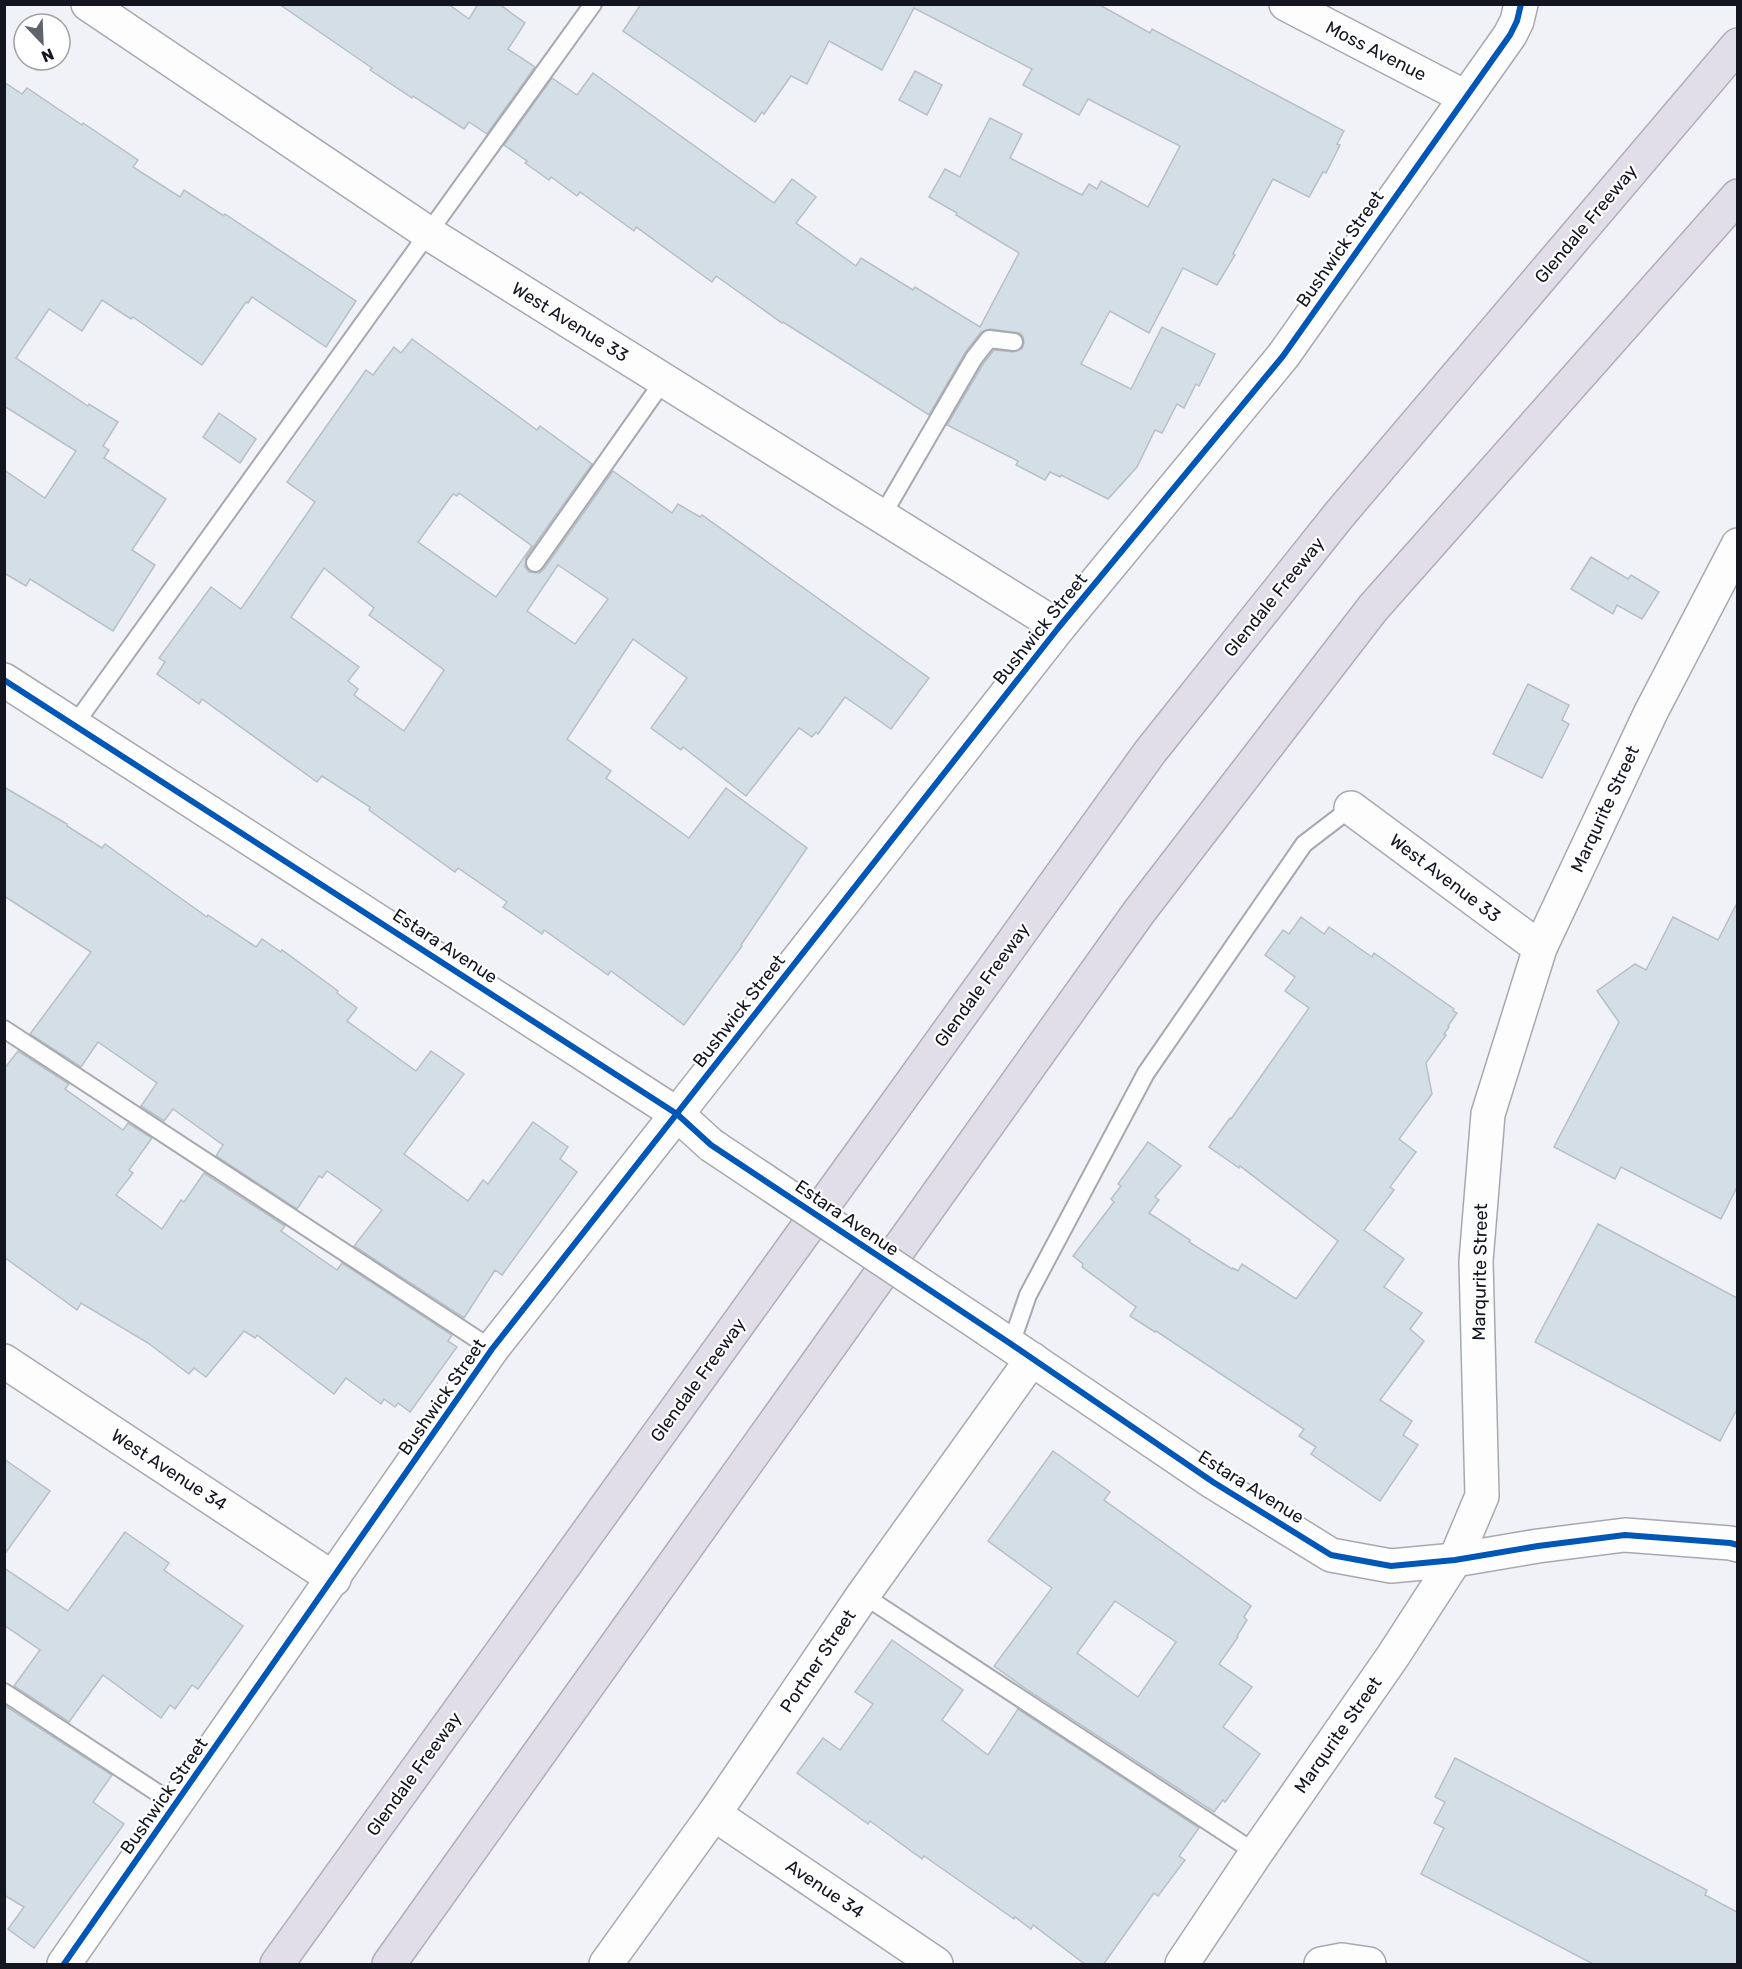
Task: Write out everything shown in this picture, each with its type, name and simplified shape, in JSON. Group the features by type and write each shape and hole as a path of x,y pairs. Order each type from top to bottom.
{"highway":[{"name":"Glendale Freeway","path":"277,1965 1150,752 1339,515 1737,45"},
{"path":"389,1965 1147,902 1373,608 1737,196"}],"street":[{"name":"Moss Avenue","path":"1286,4 1466,98"},
{"name":"Bushwick Street","path":"64,1965 492,1349 1059,627 1283,356 1510,34 1517,21 1521,4"},
{"name":"West Avenue 33","path":"92,5 428,233 1059,627"},
{"name":"Marqurite Street","path":"1182,1965 1256,1852 1394,1656 1455,1560 1482,1496 1476,1261 1488,1114 1540,948 1651,712 1737,545"},
{"name":"Estara Avenue","path":"4,680 677,1114 711,1144 1213,1482 1331,1555 1391,1566 1455,1560 1625,1535 1737,1545"},
{"name":"West Avenue 33","path":"1351,808 1540,948"},
{"name":"Portner Street","path":"606,1965 714,1814 863,1595 1010,1344"},
{"name":"West Avenue 34","path":"4,1361 334,1579"},
{"name":"Avenue 34","path":"714,1814 936,1965"},
{"path":"1321,1965 1341,1960 1370,1965"}],"lane":[{"path":"75,724 593,4"},
{"path":"882,516 974,358 989,339 1014,342"},
{"path":"535,563 664,380"},
{"path":"1010,1344 1028,1294 1146,1074 1304,844 1351,808"},
{"path":"4,1029 492,1349"},
{"path":"863,1595 1256,1852"},
{"path":"4,1692 176,1805"}],"building":[{"path":"279,4 448,4 469,19 478,4 499,4 525,23 508,49 535,67 487,134 469,122 464,129 370,70 372,68"},
{"path":"641,4 1098,4 1150,33 1152,29 1344,131 1337,144 1340,145 1326,173 1323,172 1309,197 1273,179 1233,254 1235,255 1217,285 1183,268 1149,333 1110,311 1081,364 1131,389 1162,327 1215,354 1199,386 1196,384 1184,408 1177,404 1162,433 1155,430 1137,467 1108,499 1061,475 1060,477 1050,472 1045,480 1016,465 1018,461 947,425 983,364 994,350 1013,352 1022,349 1024,343 1020,333 990,329 981,332 965,353 929,415 782,323 716,276 712,282 636,227 634,231 580,192 577,196 551,177 549,180 504,145 552,78 577,95 593,73 774,203 792,179 816,197 796,223 856,266 861,258 913,290 915,287 980,327 1019,253 929,197 945,169 960,177 990,118 1022,134 1010,158 1082,195 1089,184 1097,189 1101,181 1148,207 1180,146 1088,99 1079,115 1023,85 1032,69 914,8 882,70 829,41 807,84 791,76 764,114 762,112 755,122 623,31"},
{"path":"915,71 942,85 927,115 899,100"},
{"path":"4,82 22,94 27,88 138,160 133,167 180,197 184,190 224,216 225,214 356,301 326,347 252,297 248,303 246,302 202,365 133,317 131,319 102,300 82,331 49,309 16,358 88,406 89,404 118,422 103,446 109,450 104,458 166,499 132,550 155,565 113,631 30,579 26,586 4,573 4,470 45,498 76,451 4,406"},
{"path":"412,339 537,430 540,426 592,464 526,557 525,567 529,572 539,573 544,569 613,471 672,513 678,504 700,517 702,515 929,678 891,729 845,697 818,734 816,732 812,737 799,728 746,796 683,747 681,750 651,728 687,678 633,639 567,739 611,771 606,778 689,838 726,788 807,848 742,946 684,1025 611,971 608,975 544,930 542,934 503,907 507,902 458,868 455,872 369,810 370,807 322,776 317,782 202,699 199,704 157,674 165,662 159,658 211,587 241,609 315,502 287,482 366,370 373,375 394,347 401,353","holes":["459,493 532,546 496,597 418,542 453,494 457,496","558,565 608,599 575,644 527,611","324,568 374,608 369,615 444,670 404,731 354,695 358,689 348,681 359,667 291,617"]},
{"path":"219,413 256,439 240,463 203,437"},
{"path":"1591,557 1628,579 1631,575 1659,592 1642,619 1617,605 1613,614 1571,589"},
{"path":"1528,684 1569,705 1562,720 1569,724 1542,778 1493,754"},
{"path":"4,787 67,824 102,848 105,844 207,917 208,915 256,947 262,939 281,952 282,950 338,991 337,993 357,1008 347,1021 416,1071 431,1051 464,1074 404,1154 468,1201 483,1180 488,1184 533,1122 568,1147 560,1159 577,1172 502,1275 495,1270 464,1318 354,1246 382,1210 327,1171 322,1178 319,1176 297,1209 216,1156 223,1145 173,1109 164,1121 141,1106 157,1083 98,1042 81,1067 30,1034 91,952 4,896"},
{"path":"1737,903 1737,1187 1721,1219 1621,1167 1615,1179 1554,1147 1619,1022 1597,991 1635,964 1646,970 1673,917 1718,940"},
{"path":"1301,917 1324,934 1329,927 1372,957 1374,953 1457,1013 1444,1034 1446,1035 1426,1063 1432,1094 1399,1139 1416,1152 1390,1187 1394,1190 1364,1230 1404,1259 1384,1287 1422,1313 1410,1329 1424,1341 1380,1400 1412,1421 1403,1435 1418,1445 1380,1501 1311,1454 1316,1447 1299,1436 1304,1429 1130,1316 1136,1307 1082,1267 1083,1264 1073,1256 1114,1202 1111,1199 1121,1186 1118,1184 1148,1142 1181,1166 1155,1197 1159,1200 1149,1213 1232,1269 1238,1271 1242,1264 1296,1299 1338,1241 1240,1166 1239,1168 1209,1147 1309,1008 1285,991 1295,977 1265,955 1283,930 1289,934"},
{"path":"18,1051 69,1084 65,1089 123,1130 128,1123 152,1138 129,1170 133,1173 116,1195 162,1229 181,1200 184,1202 204,1173 285,1226 281,1231 337,1270 342,1263 452,1335 448,1341 457,1347 410,1412 398,1403 395,1407 384,1399 381,1404 346,1378 334,1394 257,1335 255,1338 244,1331 206,1377 194,1368 189,1374 148,1343 81,1303 77,1310 4,1257 4,1069"},
{"path":"1598,1224 1737,1298 1737,1409 1720,1441 1535,1342"},
{"path":"1053,1451 1110,1492 1104,1500 1251,1606 1244,1617 1247,1620 1238,1637 1219,1664 1252,1687 1223,1727 1260,1754 1225,1802 1223,1800 1214,1812 994,1666 1052,1588 988,1541","holes":["1115,1601 1176,1642 1138,1697 1077,1653"]},
{"path":"4,1459 50,1491 4,1555"},
{"path":"125,1532 169,1563 164,1570 243,1626 198,1689 192,1685 175,1709 170,1705 161,1718 103,1675 69,1722 14,1686 40,1650 4,1625 4,1568 68,1611"},
{"path":"892,1640 963,1690 942,1720 988,1755 1018,1709 1199,1828 1179,1856 1185,1860 1158,1896 1154,1893 1103,1965 1086,1965 1033,1925 1031,1929 1015,1917 1014,1919 924,1856 922,1859 870,1821 868,1824 797,1773 823,1738 840,1750 873,1704 855,1692"},
{"path":"4,1705 112,1775 93,1802 124,1824 34,1948 8,1929 24,1907 4,1895"},
{"path":"1455,1758 1707,1890 1705,1895 1737,1912 1737,1965 1595,1965 1421,1874 1444,1828 1434,1823 1445,1802 1435,1797"}],"cycle path":[{"path":"64,1964 492,1349 1059,627 1283,356 1510,35 1517,21 1521,4"},
{"path":"4,680 677,1114 711,1145 1011,1344 1213,1482 1331,1555 1391,1566 1455,1560 1625,1535 1738,1545"}]}
